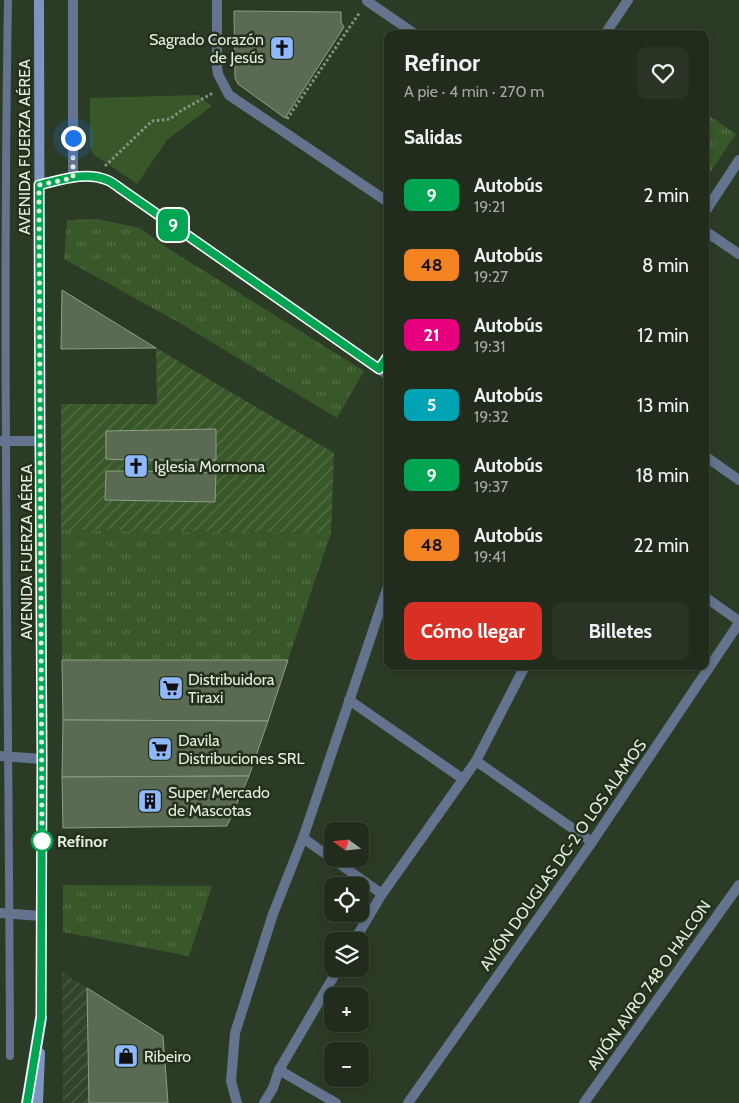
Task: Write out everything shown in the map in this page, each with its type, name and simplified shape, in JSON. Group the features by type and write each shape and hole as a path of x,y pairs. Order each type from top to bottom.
{"main road":[{"name":"AVENIDA FUERZA AÉREA","path":"38,1103 41,1018 42,758 39,0"},
{"path":"27,1103 41,1018"}],"street":[{"path":"73,0 73,178"},
{"path":"217,0 217,68 218,74 229,95 384,199"},
{"path":"608,30 628,0"},
{"path":"367,1 409,30"},
{"path":"709,206 739,160"},
{"path":"39,185 84,177 95,177 115,184 383,372"},
{"path":"709,234 739,254"},
{"path":"3,441 40,441"},
{"path":"709,459 739,480"},
{"path":"237,1103 231,1081 235,1033 274,914 303,838 384,598"},
{"path":"709,599 739,622"},
{"name":"AVIÓN DOUGLAS DC-2 O LOS ALAMOS","path":"709,667 739,622"},
{"path":"359,932 382,894 476,761 523,670"},
{"name":"AVIÓN DOUGLAS DC-2 O LOS ALAMOS","path":"408,1103 592,842 707,670"},
{"path":"349,700 463,779"},
{"path":"4,756 42,758"},
{"path":"476,761 592,842"},
{"path":"303,838 382,894"},
{"name":"AVIÓN AVRO 748 O HALCON","path":"584,1103 739,885"},
{"path":"5,913 41,916"},
{"path":"264,1103 273,1088 279,1070 333,977"},
{"path":"279,1070 336,1103"}],"lane":[{"path":"8,0 3,441 5,913 10,1056"}],"path":[{"path":"280,130 367,1"},
{"path":"95,177 106,164 152,121 170,119 224,86"}],"shaded area":[{"path":"62,972 87,988 89,1103 63,1103"}],"green space":[{"path":"200,95 201,98 212,106 167,140 137,184 93,154 90,148 90,98"},
{"path":"709,116 736,134 709,174"},
{"path":"98,219 140,228 169,249 364,371 337,418 178,322 64,259 67,220"},
{"path":"156,348 334,453 331,533 61,530 61,404 157,404"},
{"path":"61,530 331,533 288,660 62,660"},
{"path":"63,885 212,886 189,956 63,932"}],"building":[{"name":"Sagrado Corazón de Jesús","path":"234,11 341,12 341,22 344,27 285,118 238,84 235,78"},
{"path":"62,290 156,348 61,349"},
{"name":"Iglesia Mormona","path":"216,429 216,460 143,460 142,471 216,473 215,502 105,500 106,471 129,471 129,460 106,459 106,431"},
{"name":"Distribuidora Tiraxi","path":"62,660 288,660 268,721 63,720"},
{"name":"Davila Distribuciones SRL","path":"63,720 268,721 249,776 62,777"},
{"name":"Super Mercado de Mascotas","path":"249,776 227,826 63,828 62,777"},
{"name":"Ribeiro","path":"87,988 163,1036 168,1103 89,1103"}],"bus line":[{"name":"9","path":"27,1103 41,1018 42,758 39,185 84,177 95,177 111,182 379,369 384,362"}],"place":[{"name":"Sagrado Corazón de Jesús","path":"282,48"},
{"name":"Iglesia Mormona","path":"136,466"},
{"name":"Distribuidora Tiraxi","path":"171,688"},
{"name":"Davila Distribuciones SRL","path":"160,749"},
{"name":"Super Mercado de Mascotas","path":"150,801"},
{"name":"Refinor","path":"42,841"},
{"name":"Ribeiro","path":"126,1056"}],"route":[{"path":"42,841 39,185 73,178 73,138"}]}
